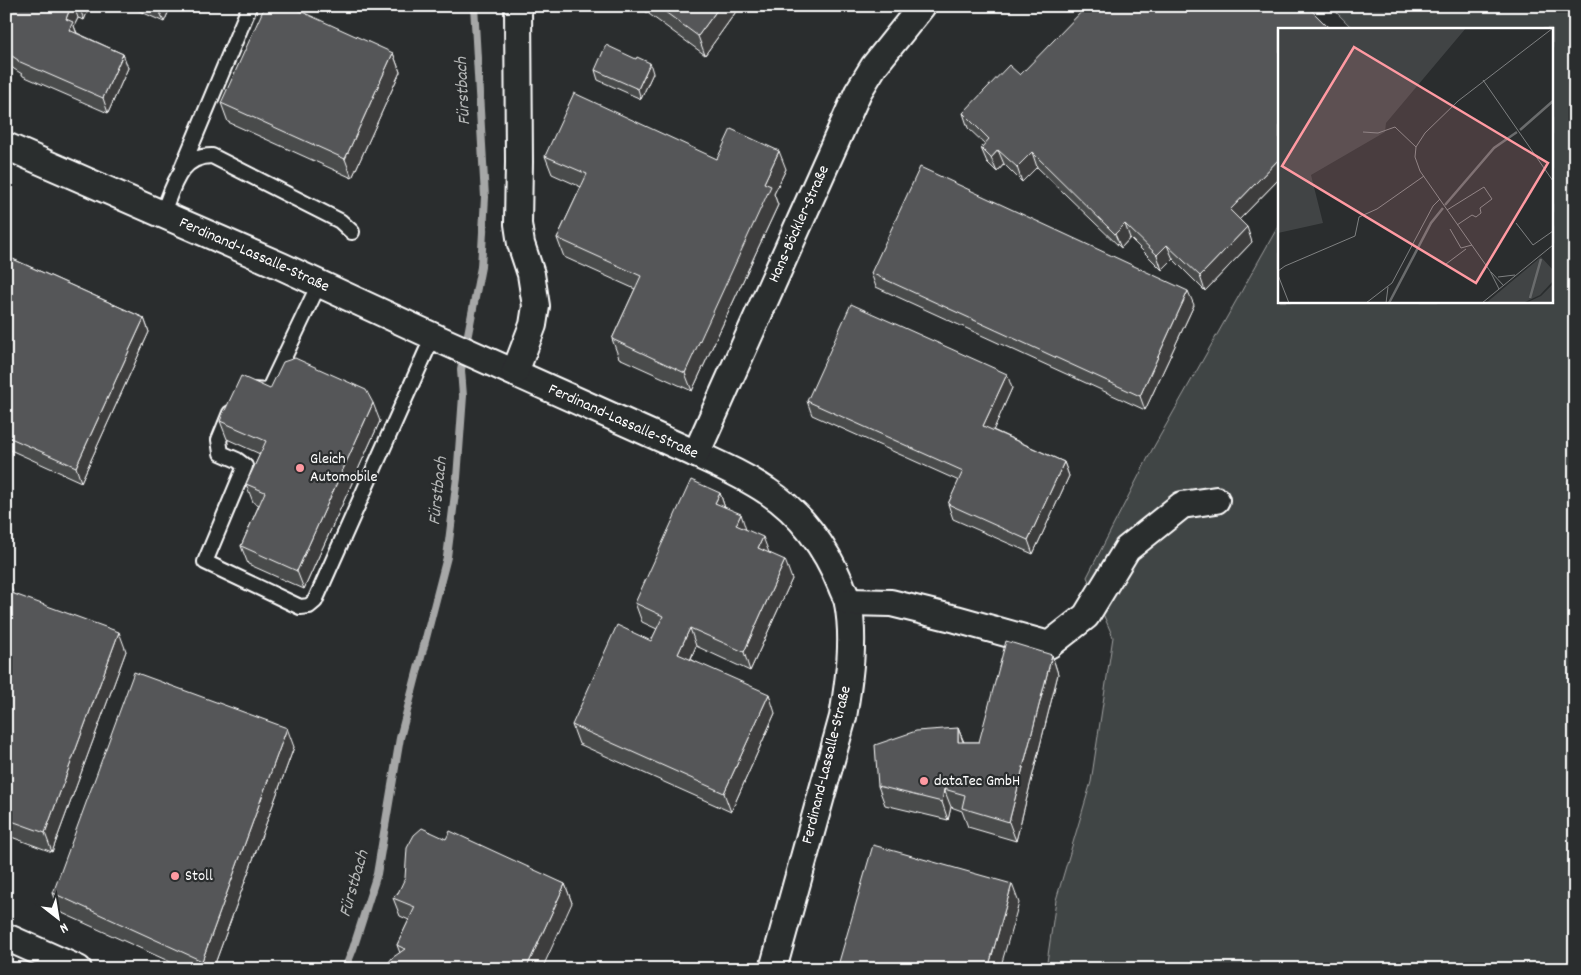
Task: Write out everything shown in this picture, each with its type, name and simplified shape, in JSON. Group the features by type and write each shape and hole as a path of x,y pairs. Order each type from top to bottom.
{"street":[{"path":"516,372 533,326 536,306 531,274 521,244 518,224 518,6"},
{"name":"Hans-Böckler-Straße","path":"696,454 858,92 874,66 922,6"},
{"name":"Ferdinand-Lassalle-Straße","path":"6,146 319,284 696,454 734,472 769,492 793,513 814,536 832,563 848,602 851,642 848,686 843,717 773,969"},
{"path":"848,602 891,603 1049,645 1086,616 1127,549 1182,505 1216,500"},
{"path":"6,937 78,969"}],"lane":[{"path":"162,215 248,10"},
{"path":"180,171 186,163 195,158 212,156 340,220 352,232"},
{"path":"319,284 268,391 244,389 238,395 219,440 221,453 245,466 205,562 300,606 309,606 315,600 436,338"}],"shaded area":[{"path":"1330,6 1575,6 1575,969 1046,969 1056,900 1091,782 1113,637 1087,577 1152,450 1278,227 1278,302 1554,302 1554,28 1352,28"}],"building":[{"path":"6,6 71,6 66,19 73,22 69,30 123,54 103,98 18,61 6,52"},
{"path":"265,6 289,6 393,53 345,159 221,103"},
{"path":"657,6 720,6 698,36"},
{"path":"1087,6 1307,6 1329,28 1278,28 1278,160 1230,210 1247,227 1200,276 1167,245 1157,255 1125,224 1115,234 1032,152 1017,167 998,150 991,158 981,148 989,139 963,113 1009,65 1020,75"},
{"path":"606,45 636,59 637,57 650,63 638,89 595,70"},
{"path":"574,93 717,159 731,129 779,151 764,183 771,186 685,373 612,339 641,276 557,238 587,174 545,156"},
{"path":"920,167 1188,291 1140,396 871,273"},
{"path":"6,256 144,318 76,467 6,436"},
{"path":"851,304 1007,374 983,426 1064,462 1028,540 948,504 963,471 807,401"},
{"path":"295,358 366,390 373,403 297,571 241,546 265,492 246,484 266,441 220,421 241,376 270,389 283,362"},
{"path":"691,480 720,493 715,503 741,514 736,525 763,537 758,548 785,560 744,652 690,628 678,654 769,694 724,793 572,725 617,625 651,641 663,616 635,603"},
{"path":"6,591 119,632 45,833 6,819"},
{"path":"1006,641 1052,655 1009,822 962,808 965,795 944,789 942,802 878,786 875,745 916,731 958,728 958,742 979,742"},
{"path":"134,672 287,728 202,961 53,893"},
{"path":"422,828 446,839 450,831 565,884 526,969 387,969 392,958 405,949 397,945 415,907 393,898 398,893 405,878 407,848 414,835"},
{"path":"873,845 1012,884 988,969 837,969"}],"waterway":[{"name":"Fürstbach","path":"345,969 377,874 400,738 447,557 457,478 463,396 461,370 481,267 485,197 474,6"}],"place":[{"name":"Gleich Automobile","path":"300,468"},
{"name":"dataTec GmbH","path":"924,781"},
{"name":"Stoll","path":"175,876"}]}
